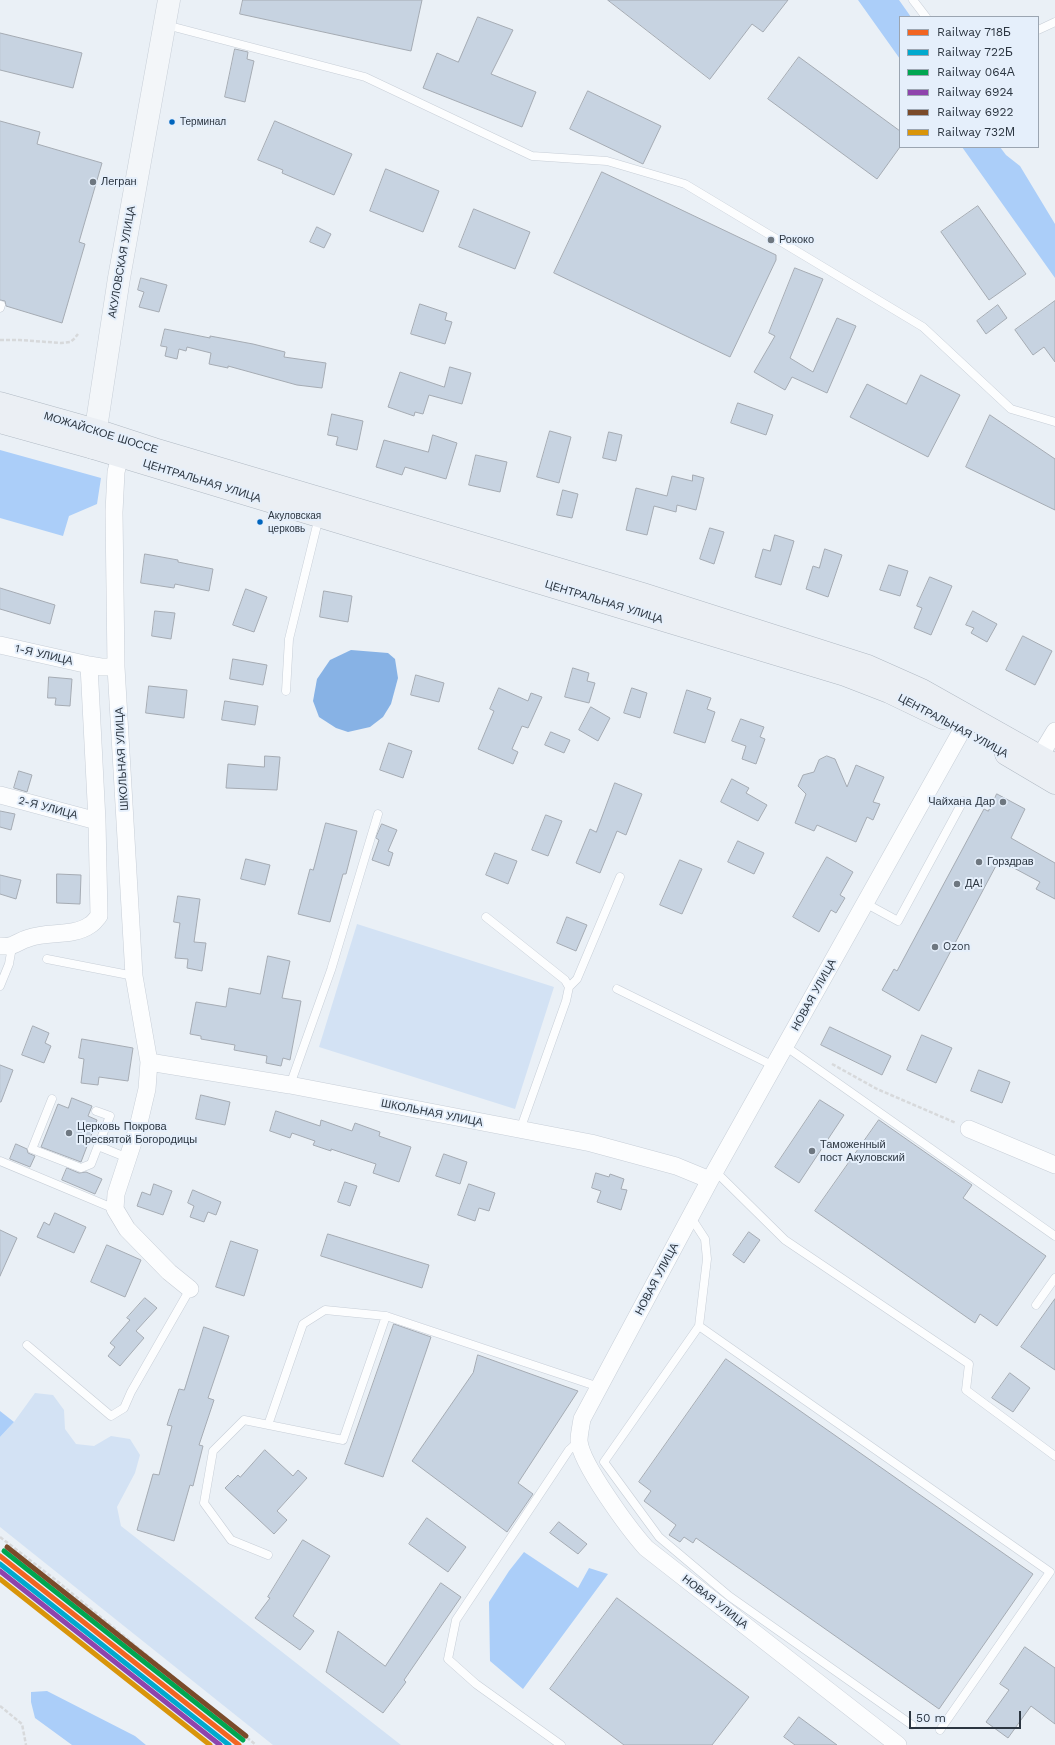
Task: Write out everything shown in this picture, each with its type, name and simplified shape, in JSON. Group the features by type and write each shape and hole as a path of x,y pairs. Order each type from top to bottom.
{"main road":[{"name":"МОЖАЙСКОЕ ШОССЕ","path":"0,403 94,439 128,458"},
{"name":"МОЖАЙСКОЕ ШОССЕ","path":"0,422 154,450 202,464"},
{"name":"ЦЕНТРАЛЬНАЯ УЛИЦА","path":"128,458 845,675 921,707 962,730 1043,764"},
{"name":"ЦЕНТРАЛЬНАЯ УЛИЦА","path":"202,464 644,594 868,666 922,690 1043,764 1055,783"}],"street":[{"name":"АКУЛОВСКАЯ УЛИЦА","path":"94,439 119,278 169,0"},
{"name":"ШКОЛЬНАЯ УЛИЦА","path":"116,1209 116,1194 138,1127 147,1089 149,1062 134,976 116,667 114,512 116,472 128,458"},
{"name":"1-Я УЛИЦА","path":"0,644 89,665 116,667"},
{"path":"6,946 49,933 74,931 90,925 99,916 97,821 89,665"},
{"name":"НОВАЯ УЛИЦА","path":"898,1745 646,1548 633,1532 584,1459 579,1441 582,1419 712,1175 962,730"},
{"path":"1043,764 1055,731"},
{"name":"2-Я УЛИЦА","path":"0,795 97,821"},
{"name":"ШКОЛЬНАЯ УЛИЦА","path":"149,1062 290,1085 591,1143 712,1175"},
{"path":"969,1129 1055,1165"},
{"path":"116,1209 127,1229 169,1272 190,1289"}],"lane":[{"path":"913,0 925,16"},
{"path":"1039,30 1055,22"},
{"path":"164,25 365,76 532,156 607,162 685,184 923,327 1011,409 1055,422"},
{"path":"286,692 289,639 320,516"},
{"path":"865,903 898,921 963,801"},
{"path":"290,1085 331,970 378,814"},
{"path":"520,1130 566,1001 569,987 577,979 620,877"},
{"path":"486,917 565,980 569,987"},
{"path":"0,986 9,964 6,946"},
{"path":"47,959 134,976"},
{"path":"617,989 774,1066"},
{"path":"785,1046 1055,1236"},
{"path":"52,1099 32,1149 81,1168 91,1164 110,1116 96,1110"},
{"path":"98,1146 128,1158"},
{"path":"0,1161 116,1209"},
{"path":"712,1175 785,1240 969,1364 966,1390 1055,1456"},
{"path":"690,1216 705,1238 707,1259 699,1326 604,1462 659,1537 729,1596 912,1724"},
{"path":"1036,1305 1055,1278"},
{"path":"27,1345 111,1416 124,1408 131,1392 190,1289"},
{"path":"268,1425 303,1324 325,1310 386,1316 599,1387"},
{"path":"268,1554 231,1540 204,1504 213,1451 244,1420 343,1440 386,1316"},
{"path":"699,1326 1050,1572 940,1730"},
{"path":"561,1745 476,1684 448,1659 456,1620 569,1450 579,1441"}],"path":[{"path":"0,340 61,343 70,342 78,334"},
{"path":"830,1062 877,1089 969,1129"},
{"path":"0,1537 63,1586 256,1745"},
{"path":"0,1706 22,1724 26,1745"}],"shaded area":[{"path":"858,0 899,0 910,16 899,16 899,58"},
{"path":"963,148 1001,148 1006,155 1020,166 1055,224 1055,278"},
{"path":"0,450 101,478 97,504 69,516 63,536 0,518"},
{"path":"351,650 388,653 395,659 398,678 391,704 383,717 370,727 348,732 336,728 319,717 313,701 317,679 330,660"},
{"path":"357,924 554,987 515,1109 319,1047"},
{"path":"35,1393 53,1395 64,1410 65,1429 76,1444 94,1446 111,1436 130,1439 140,1455 135,1473 117,1507 121,1526 401,1745 273,1745 0,1527 0,1437 14,1422"},
{"path":"0,1411 14,1422 0,1437"},
{"path":"524,1552 578,1588 589,1568 608,1574 523,1689 490,1661 489,1602 509,1571"},
{"path":"47,1691 135,1736 146,1745 72,1745 35,1718 31,1702 31,1692"}],"building":[{"path":"243,0 422,0 411,51 240,14"},
{"path":"608,0 788,0 763,32 752,24 710,79"},
{"path":"478,17 513,30 491,74 536,92 522,127 423,88 437,53 458,62"},
{"path":"0,33 82,53 73,88 0,70"},
{"path":"235,49 248,52 247,59 254,61 245,102 225,97"},
{"path":"799,57 899,130 899,148 877,179 768,99"},
{"path":"588,91 661,126 643,164 570,129"},
{"path":"0,121 40,132 37,144 102,163 79,242 85,244 62,323 6,306 5,301 0,300"},
{"path":"275,121 352,154 334,195 282,173 283,170 258,160"},
{"path":"386,169 439,191 423,232 370,211"},
{"path":"602,172 776,255 776,260 730,357 554,273"},
{"path":"978,206 1026,274 989,300 941,232"},
{"path":"474,209 530,232 515,269 459,247"},
{"path":"317,227 331,234 324,248 310,242"},
{"path":"795,268 823,279 790,358 813,372 837,318 856,326 827,393 792,377 785,390 754,372 775,336 769,333"},
{"path":"141,278 167,285 159,312 139,307 144,292 138,290"},
{"path":"1055,301 1055,362 1044,347 1033,355 1015,330"},
{"path":"420,304 447,313 445,320 452,322 445,344 411,334"},
{"path":"998,305 1007,318 986,334 977,321"},
{"path":"165,329 210,338 210,336 253,344 285,352 284,357 326,363 322,388 297,385 228,366 228,368 209,364 211,353 187,347 186,351 179,349 177,359 165,356 167,347 161,346"},
{"path":"450,367 471,373 462,404 429,395 423,414 415,412 414,416 388,407 400,372 444,387"},
{"path":"921,375 960,395 928,457 850,417 867,384 906,404"},
{"path":"738,403 773,415 766,435 731,423"},
{"path":"332,414 363,421 357,450 336,445 338,437 328,435"},
{"path":"990,415 1055,459 1055,510 966,467"},
{"path":"550,431 571,437 559,483 537,477"},
{"path":"609,432 622,435 616,461 603,458"},
{"path":"433,435 457,443 446,479 405,467 402,475 376,467 384,440 428,452"},
{"path":"476,455 507,462 500,492 469,485"},
{"path":"693,475 704,478 696,510 677,505 676,512 654,506 647,535 626,530 636,488 667,496 672,476 692,481"},
{"path":"563,490 578,494 572,518 557,515"},
{"path":"710,528 724,532 714,564 700,559"},
{"path":"775,535 794,541 781,585 755,577 763,549 770,551"},
{"path":"825,549 842,555 828,597 806,589 813,566 819,568"},
{"path":"145,554 178,560 178,562 213,569 209,591 175,584 174,588 141,583"},
{"path":"889,565 908,571 900,596 880,590"},
{"path":"930,577 952,586 931,635 914,628 922,608 917,606"},
{"path":"0,588 55,605 50,624 0,609"},
{"path":"246,589 267,597 254,632 233,625"},
{"path":"324,591 352,596 348,622 320,617"},
{"path":"155,611 175,613 171,639 152,636"},
{"path":"973,611 997,624 987,642 971,633 974,628 966,625"},
{"path":"1023,636 1052,651 1035,685 1006,670"},
{"path":"233,659 267,665 263,685 230,679"},
{"path":"573,668 589,673 587,681 595,683 589,703 565,697"},
{"path":"416,675 444,683 439,702 411,695"},
{"path":"49,677 72,679 70,706 55,705 56,698 48,698"},
{"path":"149,686 187,690 184,718 146,713"},
{"path":"499,688 528,701 531,693 542,697 528,728 522,726 512,749 518,752 513,764 478,749 494,711 490,709"},
{"path":"632,688 647,693 640,718 624,713"},
{"path":"687,690 711,698 707,709 715,712 705,743 674,733"},
{"path":"225,701 258,706 255,725 222,720"},
{"path":"591,707 610,718 598,741 579,730"},
{"path":"741,719 764,727 760,737 765,739 756,764 742,759 746,746 732,741"},
{"path":"551,732 570,740 564,753 545,745"},
{"path":"389,743 412,751 403,778 380,770"},
{"path":"265,756 280,757 277,790 226,788 228,764 264,767"},
{"path":"827,756 835,759 847,787 856,765 884,777 873,802 880,804 873,820 867,817 856,842 817,825 814,831 795,823 806,794 798,786 803,775 814,772 819,760"},
{"path":"19,771 32,775 27,792 14,788"},
{"path":"732,779 749,788 746,793 767,805 758,821 721,802"},
{"path":"615,783 642,794 626,835 617,831 600,873 576,863 590,829 596,832"},
{"path":"997,794 1025,809 1011,838 1055,863 1055,899 1036,889 1040,882 999,860 919,1011 882,990 894,969 897,971 984,809 988,811"},
{"path":"0,811 15,814 11,830 0,827"},
{"path":"546,815 562,821 548,856 532,850"},
{"path":"326,823 357,831 346,874 343,874 330,922 298,914 310,869 313,870"},
{"path":"382,824 397,830 388,851 393,853 389,866 372,860 379,840 376,838"},
{"path":"738,841 764,853 754,874 728,862"},
{"path":"495,853 517,861 508,884 486,875"},
{"path":"827,857 853,872 840,895 845,898 836,913 831,910 819,932 793,917"},
{"path":"246,859 270,865 265,885 241,879"},
{"path":"680,860 702,869 682,914 660,905"},
{"path":"57,874 81,875 80,904 57,903"},
{"path":"0,875 21,880 16,899 0,894"},
{"path":"178,896 200,899 194,942 206,943 202,971 187,968 188,959 175,958 180,923 174,922"},
{"path":"567,917 587,925 576,951 557,943"},
{"path":"268,956 290,961 282,998 301,1001 290,1060 283,1058 281,1066 266,1063 267,1056 234,1050 235,1045 201,1039 201,1036 190,1034 196,1002 226,1007 229,988 260,994"},
{"path":"33,1026 49,1033 45,1043 51,1046 44,1063 22,1055"},
{"path":"830,1027 891,1056 882,1075 821,1045"},
{"path":"922,1035 952,1048 936,1083 907,1070"},
{"path":"82,1039 133,1048 128,1081 99,1077 98,1085 81,1083 84,1059 79,1058"},
{"path":"0,1065 13,1070 1,1102 0,1102"},
{"path":"979,1070 1010,1082 1002,1103 971,1091"},
{"path":"201,1095 230,1102 225,1125 196,1119"},
{"name":"Церковь Покрова Пресвятой Богородицы","path":"72,1098 92,1106 88,1116 97,1120 81,1162 41,1147 58,1104 68,1108"},
{"path":"820,1100 844,1115 799,1183 775,1167"},
{"path":"276,1111 320,1126 321,1120 352,1131 355,1123 380,1132 379,1136 411,1147 399,1182 373,1173 376,1164 331,1149 331,1151 313,1145 315,1141 292,1133 290,1138 270,1131"},
{"path":"879,1120 972,1185 963,1198 1046,1256 997,1326 980,1314 975,1323 815,1211"},
{"path":"16,1144 27,1149 28,1153 35,1156 30,1167 10,1159"},
{"path":"444,1154 467,1162 460,1184 436,1176"},
{"path":"67,1168 79,1173 86,1172 102,1179 95,1194 62,1180"},
{"path":"596,1173 609,1177 610,1174 624,1179 621,1189 627,1190 621,1210 597,1202 601,1191 592,1188"},
{"path":"345,1182 357,1186 350,1206 338,1202"},
{"path":"154,1184 172,1191 163,1215 137,1206 142,1192 150,1195"},
{"path":"469,1184 495,1193 489,1211 479,1208 475,1221 458,1215"},
{"path":"193,1190 221,1202 216,1215 208,1212 204,1222 190,1217 194,1206 188,1203"},
{"path":"55,1213 86,1227 74,1253 37,1237 44,1222 49,1225"},
{"path":"0,1230 17,1238 0,1276"},
{"path":"749,1232 760,1240 744,1263 733,1255"},
{"path":"328,1234 429,1265 422,1288 321,1256"},
{"path":"231,1241 258,1250 244,1296 216,1287"},
{"path":"107,1245 141,1260 125,1297 91,1282"},
{"path":"145,1298 157,1308 136,1331 144,1338 120,1366 108,1356 115,1347 110,1343 130,1320 127,1318"},
{"path":"1055,1299 1055,1370 1021,1347"},
{"path":"394,1324 431,1337 383,1477 345,1464"},
{"path":"204,1327 229,1336 208,1398 214,1400 199,1445 203,1446 193,1486 190,1485 174,1541 137,1530 153,1474 159,1475 172,1426 167,1425 179,1389 184,1390"},
{"path":"478,1355 578,1391 518,1483 533,1494 507,1532 412,1461 473,1373"},
{"path":"726,1359 1033,1574 939,1709 696,1538 693,1543 684,1537 680,1542 669,1535 676,1525 644,1501 651,1491 639,1482"},
{"path":"1010,1373 1030,1388 1013,1412 992,1398"},
{"path":"265,1450 293,1476 298,1470 307,1478 277,1511 287,1520 274,1534 225,1488 238,1475 240,1477"},
{"path":"427,1518 466,1547 448,1572 409,1544"},
{"path":"559,1522 587,1544 578,1554 550,1533"},
{"path":"303,1540 330,1556 293,1616 314,1631 300,1650 255,1618 270,1598 268,1597"},
{"path":"441,1583 461,1597 404,1680 406,1682 383,1713 326,1672 338,1631 385,1666"},
{"path":"617,1598 749,1697 712,1745 624,1745 550,1689"},
{"path":"1025,1647 1055,1668 1055,1724 1031,1706 1008,1738 986,1722 1009,1690 1000,1684"},
{"path":"799,1717 837,1745 795,1745 784,1737"}],"rail line":[{"name":"6922","path":"7,1547 246,1736"},
{"name":"064А","path":"4,1551 243,1740"},
{"name":"718Б","path":"0,1556 239,1745"},
{"name":"722Б","path":"0,1564 229,1745"},
{"name":"6924","path":"0,1571 220,1745"},
{"name":"732М","path":"0,1579 210,1745"}],"place":[{"name":"Терминал","path":"172,122"},
{"name":"Легран","path":"93,182"},
{"name":"Рококо","path":"771,240"},
{"name":"Акуловская церковь","path":"260,522"},
{"name":"Чайхана Дар","path":"1003,802"},
{"name":"Горздрав","path":"979,862"},
{"name":"ДА!","path":"957,884"},
{"name":"Ozon","path":"935,947"},
{"name":"Церковь Покрова Пресвятой Богородицы","path":"69,1133"},
{"name":"Таможенный пост Акуловский","path":"812,1151"}]}
